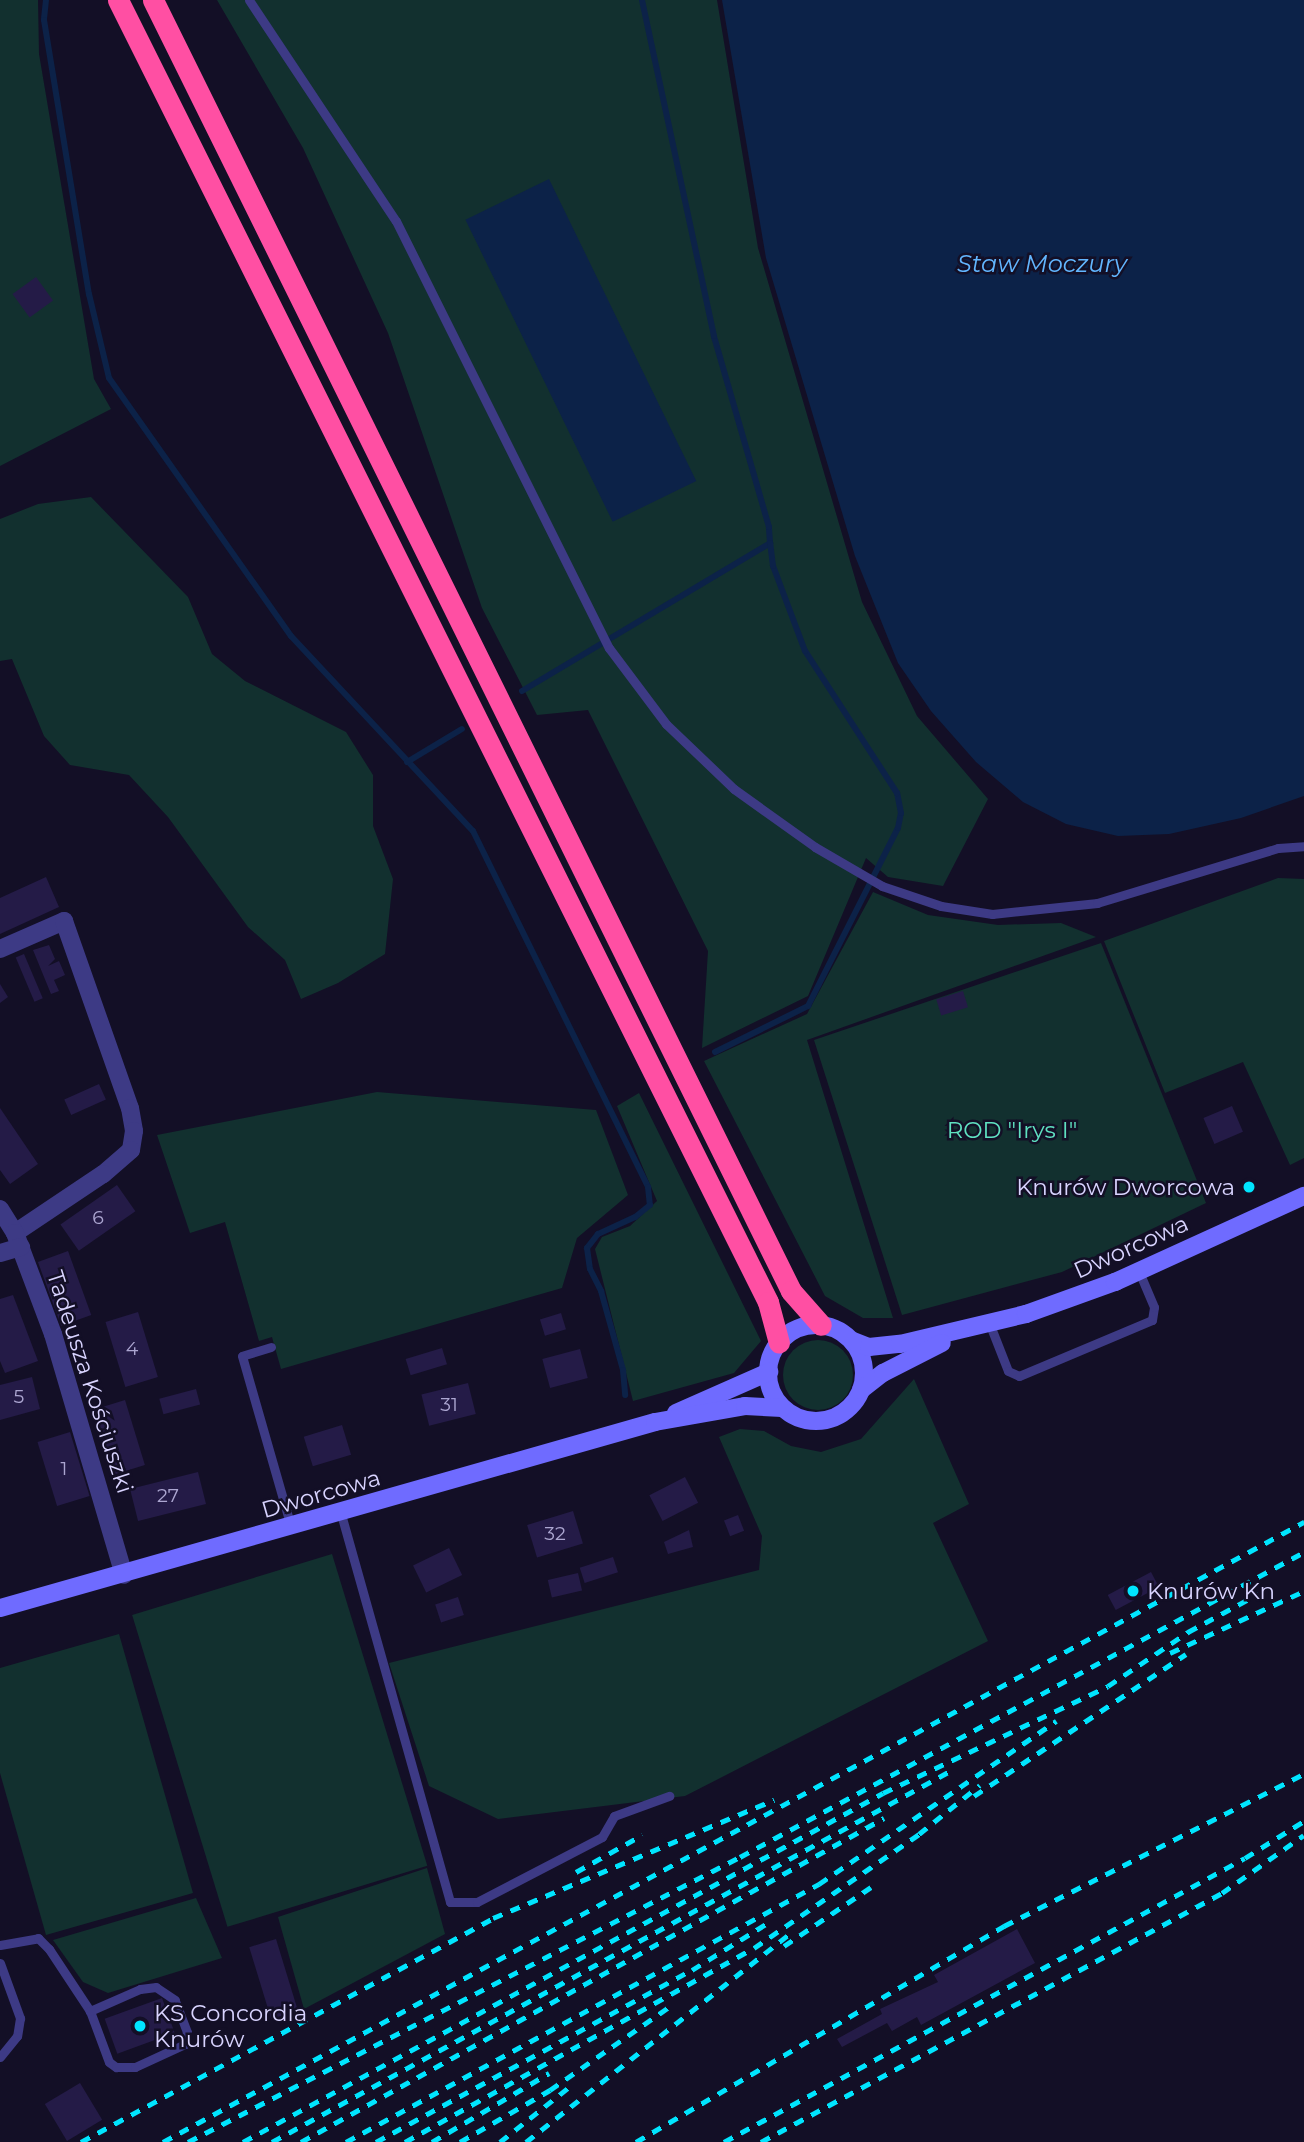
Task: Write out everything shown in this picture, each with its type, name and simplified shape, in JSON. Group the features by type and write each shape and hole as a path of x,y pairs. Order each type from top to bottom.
{"highway":[{"path":"118,0 768,1303 779,1343"},
{"path":"153,0 791,1291 821,1325"}],"main road":[{"name":"Dworcowa","path":"853,1342 884,1346 981,1327 1083,1295 1304,1196"},
{"path":"821,1325 853,1342 864,1363 861,1390 845,1412 832,1418 805,1420 782,1408 769,1372 779,1343 797,1329 821,1325"},
{"name":"Dworcowa","path":"861,1390 905,1361 981,1327"},
{"name":"Dworcowa","path":"655,1422 769,1372"},
{"name":"Dworcowa","path":"0,1608 341,1514 655,1422 746,1406 782,1408"}],"street":[{"path":"0,949 64,921 130,1108 134,1131 131,1150 0,1253"},
{"name":"Tadeusza Kościuszki","path":"0,1209 18,1240 53,1334 124,1575"}],"lane":[{"path":"249,0 396,221 609,648 649,704 701,761 771,816 882,886 954,908 992,914 1034,913 1097,903 1278,848 1304,846"},
{"path":"981,1327 1008,1371 1019,1376 1147,1325 1154,1307 1139,1272"},
{"path":"271,1347 242,1356 291,1528"},
{"path":"341,1514 450,1902 477,1902 602,1837 614,1816 669,1796"},
{"path":"0,1945 38,1938 90,2011 109,2062 116,2067 135,2067 185,2044 187,2032 175,2000 156,1987 140,1989 90,2011"},
{"path":"0,1963 20,2018 17,2036 0,2057"}],"green space":[{"path":"0,0 38,0 39,54 94,379 111,409 0,466"},
{"path":"217,0 717,0 758,248 862,602 917,716 988,799 943,886 888,877 866,858 808,996 702,1048 708,951 588,710 537,715 482,608 388,333 303,148"},
{"path":"91,497 188,597 212,654 245,681 346,732 373,775 373,826 393,879 385,954 338,983 301,999 285,960 248,927 168,817 129,775 70,765 44,736 12,659 0,661 0,519 38,504"},
{"path":"1278,878 1304,879 1304,1158 1290,1165 1243,1062 1165,1093 1104,941"},
{"path":"873,892 928,915 998,925 1061,923 1096,937 807,1040 893,1318 863,1318 825,1296 704,1061 807,1014"},
{"name":"ROD \"Irys I\"","path":"1101,943 1206,1203 1062,1272 902,1315 814,1040"},
{"path":"377,1092 596,1110 628,1195 577,1238 562,1288 281,1369 272,1337 259,1341 225,1222 190,1233 157,1135"},
{"path":"639,1093 761,1341 734,1373 633,1401 595,1249 602,1237 630,1226 657,1201 617,1106"},
{"path":"818,1340 843,1350 853,1375 843,1400 818,1410 793,1400 783,1375 793,1350"},
{"path":"914,1379 969,1504 933,1523 988,1641 685,1796 498,1819 429,1786 389,1663 759,1570 762,1536 719,1437 740,1429 764,1431 791,1446 821,1452 861,1439"},
{"path":"332,1554 427,1866 227,1927 132,1615"},
{"path":"119,1634 193,1893 46,1935 0,1773 0,1668"},
{"path":"427,1868 445,1934 304,2009 278,1917"},
{"path":"196,1898 222,1958 108,1993 83,1982 53,1940"}],"water":[{"name":"Staw Moczury","path":"722,0 1304,0 1304,796 1241,818 1169,834 1118,836 1066,824 1023,802 976,762 931,711 898,663 855,556 766,258"},
{"path":"549,179 696,481 613,522 465,220"}],"building":[{"path":"36,277 53,300 30,318 13,294"},
{"path":"46,877 59,907 0,934 0,898"},
{"path":"49,945 55,959 48,966 59,961 65,975 54,980 59,991 51,994 33,950"},
{"path":"24,954 43,998 34,1002 16,958"},
{"path":"0,984 8,997 0,1003"},
{"path":"963,991 968,1007 941,1015 936,999"},
{"path":"99,1084 106,1100 71,1115 64,1099"},
{"path":"1232,1106 1243,1132 1214,1144 1203,1118"},
{"path":"0,1108 38,1164 10,1184 0,1170"},
{"path":"117,1185 135,1211 79,1251 60,1225"},
{"path":"68,1251 91,1315 61,1326 38,1262"},
{"path":"13,1295 38,1361 5,1373 0,1361 0,1299"},
{"path":"138,1312 158,1377 125,1387 105,1322"},
{"path":"561,1313 566,1329 545,1336 540,1319"},
{"path":"442,1348 447,1364 411,1375 406,1359"},
{"path":"580,1349 588,1378 550,1388 542,1359"},
{"path":"32,1377 40,1409 0,1420 0,1385"},
{"path":"468,1383 476,1414 429,1426 421,1395"},
{"path":"196,1389 200,1404 163,1414 159,1399"},
{"path":"125,1400 145,1465 113,1475 93,1410"},
{"path":"342,1425 351,1455 313,1466 304,1437"},
{"path":"70,1432 90,1496 57,1506 37,1442"},
{"path":"198,1472 206,1504 138,1521 130,1489"},
{"path":"685,1477 698,1503 663,1521 649,1495"},
{"path":"573,1511 583,1544 537,1558 527,1525"},
{"path":"738,1515 744,1531 730,1536 724,1520"},
{"path":"689,1530 693,1547 668,1554 664,1542"},
{"path":"449,1548 462,1575 426,1592 413,1566"},
{"path":"613,1557 618,1572 585,1583 580,1568"},
{"name":"Knurów Kn","path":"1151,1572 1159,1587 1116,1610 1108,1595"},
{"path":"578,1573 582,1591 552,1598 548,1580"},
{"path":"458,1597 464,1615 441,1622 435,1604"},
{"path":"1017,1929 1035,1963 921,2025 917,2017 892,2031 887,2023 842,2047 837,2039 882,2014 880,2009 938,1982 934,1975"},
{"path":"276,1939 298,2011 271,2019 249,1947"},
{"name":"KS Concordia Knurów","path":"162,1998 175,2033 117,2054 105,2019"},
{"path":"80,2083 102,2120 67,2141 45,2104"}],"waterway":[{"path":"46,0 44,20 89,294 109,378 291,636 473,831 648,1187 650,1205 635,1217 598,1234 587,1248 590,1269 601,1291 623,1370 625,1395"},
{"path":"522,691 770,543 769,527 714,336 642,0"},
{"path":"715,1052 808,1006 898,828 901,813 897,793 805,651 773,566 770,543"},
{"path":"407,762 462,729"}],"railway":[{"path":"163,2142 1304,1522"},
{"path":"188,2142 740,1857 1304,1552"},
{"path":"1170,1653 1304,1591"},
{"path":"243,2142 883,1793 1108,1686 1188,1632 1258,1594"},
{"path":"974,1796 1186,1654"},
{"path":"346,2142 819,1884 1056,1721"},
{"path":"272,2142 952,1770"},
{"path":"636,2142 1004,1926 1304,1774"},
{"path":"405,2142 754,1948 919,1834 980,1785"},
{"path":"81,2142 493,1918 774,1800"},
{"path":"301,2142 884,1818"},
{"path":"724,2142 1245,1858 1304,1821"},
{"path":"576,1872 642,1835"},
{"path":"761,2142 1222,1893 1304,1835"},
{"path":"784,1946 871,1887"},
{"path":"376,2142 692,1970 766,1924"},
{"path":"526,2142 789,1934"},
{"path":"460,2142 550,2090 672,2005"},
{"path":"432,2142 549,2073"},
{"path":"500,2142 568,2088"}],"place":[{"name":"Knurów Dworcowa","path":"1249,1187"},
{"name":"Knurów Kn","path":"1133,1591"},
{"name":"KS Concordia Knurów","path":"140,2026"}]}
